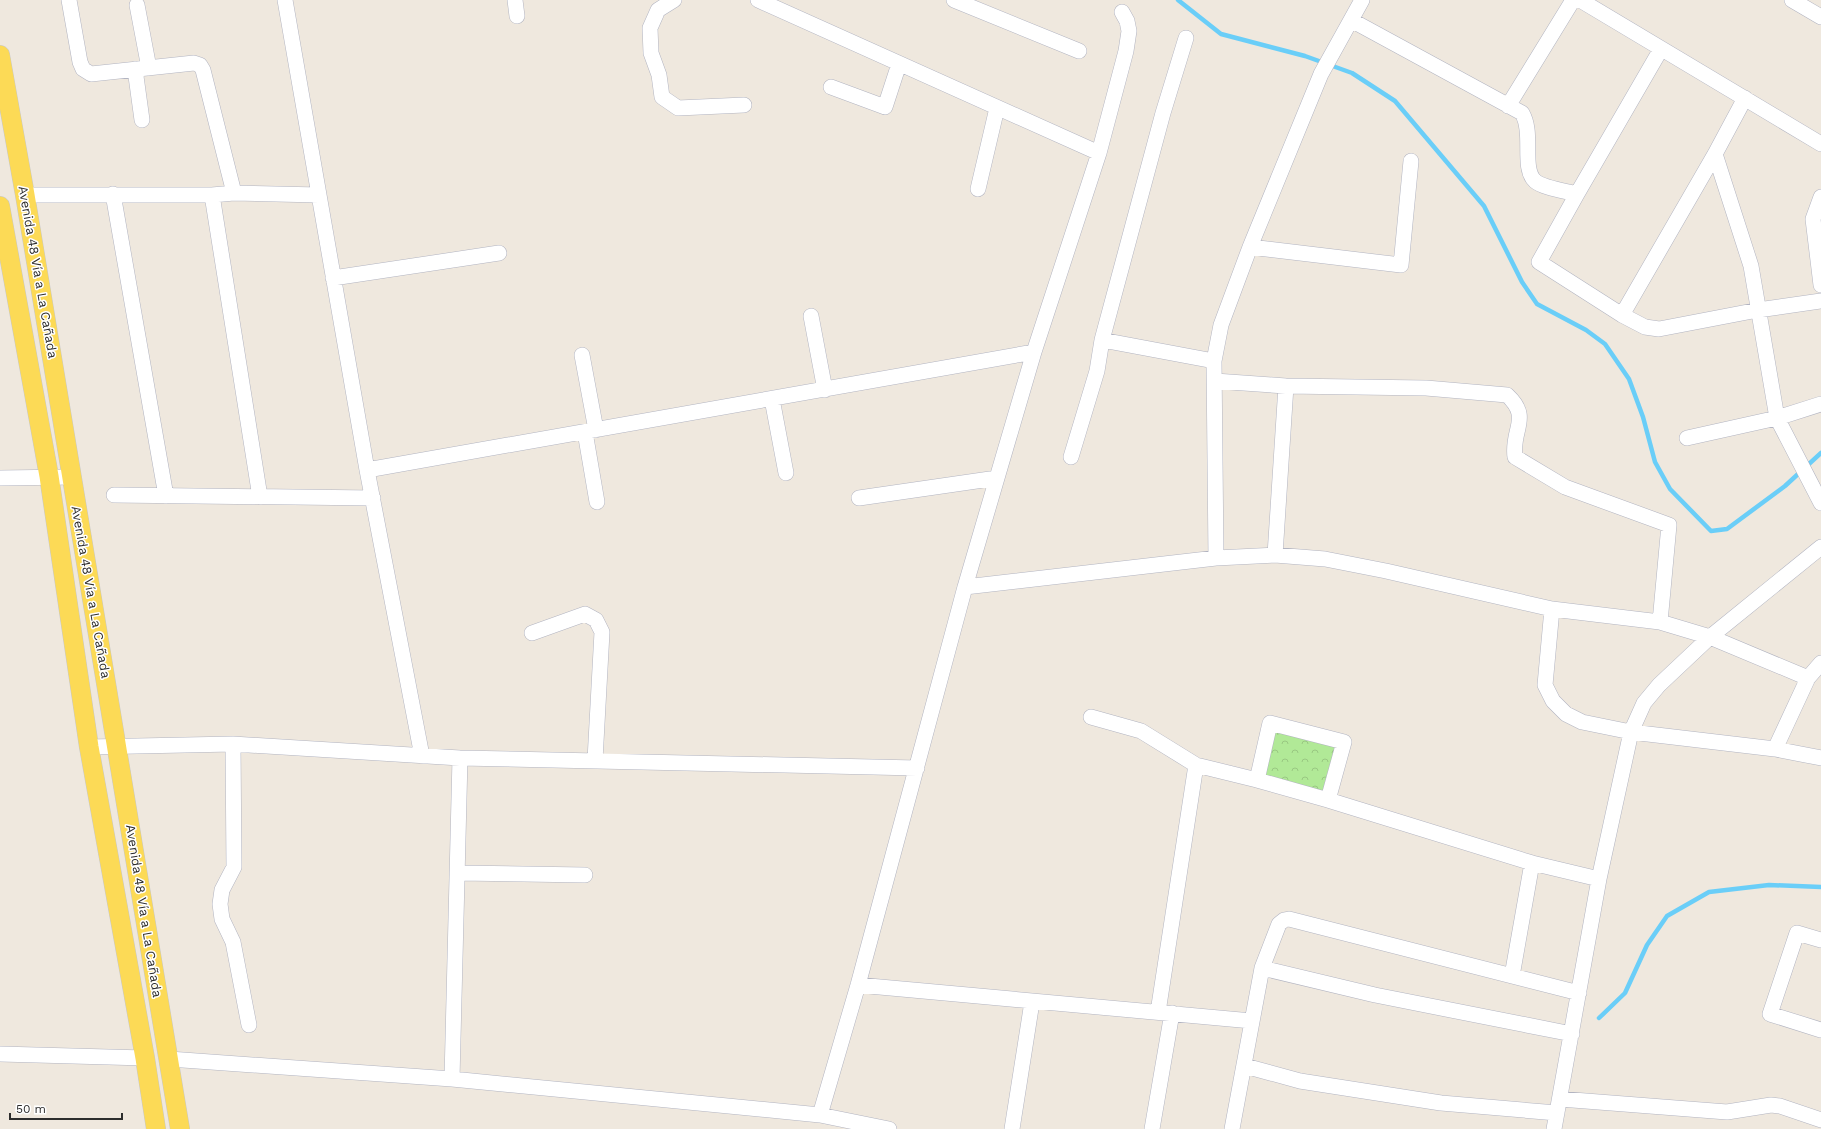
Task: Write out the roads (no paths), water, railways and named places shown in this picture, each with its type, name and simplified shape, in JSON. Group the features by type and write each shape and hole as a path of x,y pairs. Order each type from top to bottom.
{"main road":[{"name":"Avenida 48 Vía a La Cañada","path":"0,55 25,194 180,1129"},
{"name":"Avenida 48 Vía a La Cañada","path":"0,206 49,476 89,747 145,1058 156,1129"}],"street":[{"path":"69,0 80,62 83,69 91,74 194,63 200,65 203,70 234,193"},
{"path":"285,0 372,498 422,756"},
{"path":"515,0 517,16"},
{"path":"674,0 658,10 650,28 651,53 658,76 662,97 678,108 744,105"},
{"path":"758,0 775,4 899,64 1099,152"},
{"path":"954,0 1079,51"},
{"path":"1216,558 1214,361 1221,324 1250,247 1321,74 1362,0"},
{"path":"1508,106 1572,0"},
{"path":"1580,0 1821,144"},
{"path":"1792,0 1821,18"},
{"path":"137,5 142,69 142,120"},
{"path":"820,1115 858,985 965,586 1034,352 1099,152 1126,51 1128,31 1127,21 1122,12"},
{"path":"1351,20 1522,113 1528,127 1529,170 1536,181 1550,187 1577,194"},
{"path":"1071,457 1096,371 1102,340 1163,113 1186,38"},
{"path":"1661,49 1539,262 1622,315 1645,327 1659,329 1758,310 1821,301"},
{"path":"831,87 885,107 899,64"},
{"path":"1622,315 1715,154 1745,98"},
{"path":"978,189 997,108"},
{"path":"1715,154 1752,266 1758,310 1777,418 1821,502"},
{"path":"1250,247 1400,265 1411,161"},
{"path":"25,194 212,195 234,193 319,195"},
{"path":"113,194 166,496"},
{"path":"212,195 260,497"},
{"path":"1821,197 1813,219 1821,285"},
{"path":"333,278 499,253"},
{"path":"811,316 825,390"},
{"path":"1102,340 1214,361"},
{"path":"367,470 1034,352"},
{"path":"582,355 597,502"},
{"path":"1215,381 1286,386 1426,388 1507,395 1515,402 1520,411 1519,426 1514,446 1515,456 1565,487 1669,525 1660,622"},
{"path":"1275,555 1286,386"},
{"path":"772,399 786,473"},
{"path":"1687,438 1777,418 1821,404"},
{"path":"0,478 49,476 72,477"},
{"path":"859,498 997,478"},
{"path":"114,495 372,498"},
{"path":"1554,1129 1599,879 1631,732 1644,703 1659,685 1710,637 1821,547"},
{"path":"965,586 1216,558 1275,555 1325,559 1378,569 1552,609 1660,622 1710,637 1808,678"},
{"path":"1552,609 1545,685 1553,701 1566,714 1582,722 1631,732 1775,749 1821,758"},
{"path":"532,633 586,614 596,620 602,632 595,760"},
{"path":"1775,749 1808,678 1821,663"},
{"path":"1091,717 1141,731 1196,766 1257,780 1328,800 1532,863 1599,879"},
{"path":"1257,780 1270,723 1344,742 1328,800"},
{"path":"89,747 117,745 233,744 460,758 917,768"},
{"path":"233,744 234,867 222,890 220,904 222,919 233,942 249,1025"},
{"path":"452,1079 460,758"},
{"path":"1152,1129 1196,766"},
{"path":"1512,976 1532,863"},
{"path":"458,873 586,875"},
{"path":"1232,1129 1245,1066 1262,968 1279,924 1284,920 1289,919 1579,993"},
{"path":"1821,940 1797,932 1770,1014 1821,1030"},
{"path":"1262,968 1375,995 1572,1034"},
{"path":"858,985 1032,1002 1252,1020"},
{"path":"1012,1129 1032,1002"},
{"path":"0,1054 145,1058"},
{"path":"169,1059 452,1079 820,1115 889,1129"},
{"path":"1245,1066 1300,1081 1441,1103 1727,1112 1771,1105 1780,1106 1821,1120"}],"waterway":[{"path":"1178,0 1221,34 1305,56 1352,73 1395,101 1484,206 1522,282 1537,304 1586,330 1605,344 1629,379 1643,417 1655,462 1670,489 1711,531 1727,529 1785,486 1821,453"},
{"path":"1599,1018 1625,993 1647,945 1667,916 1709,892 1769,885 1821,887"}]}
